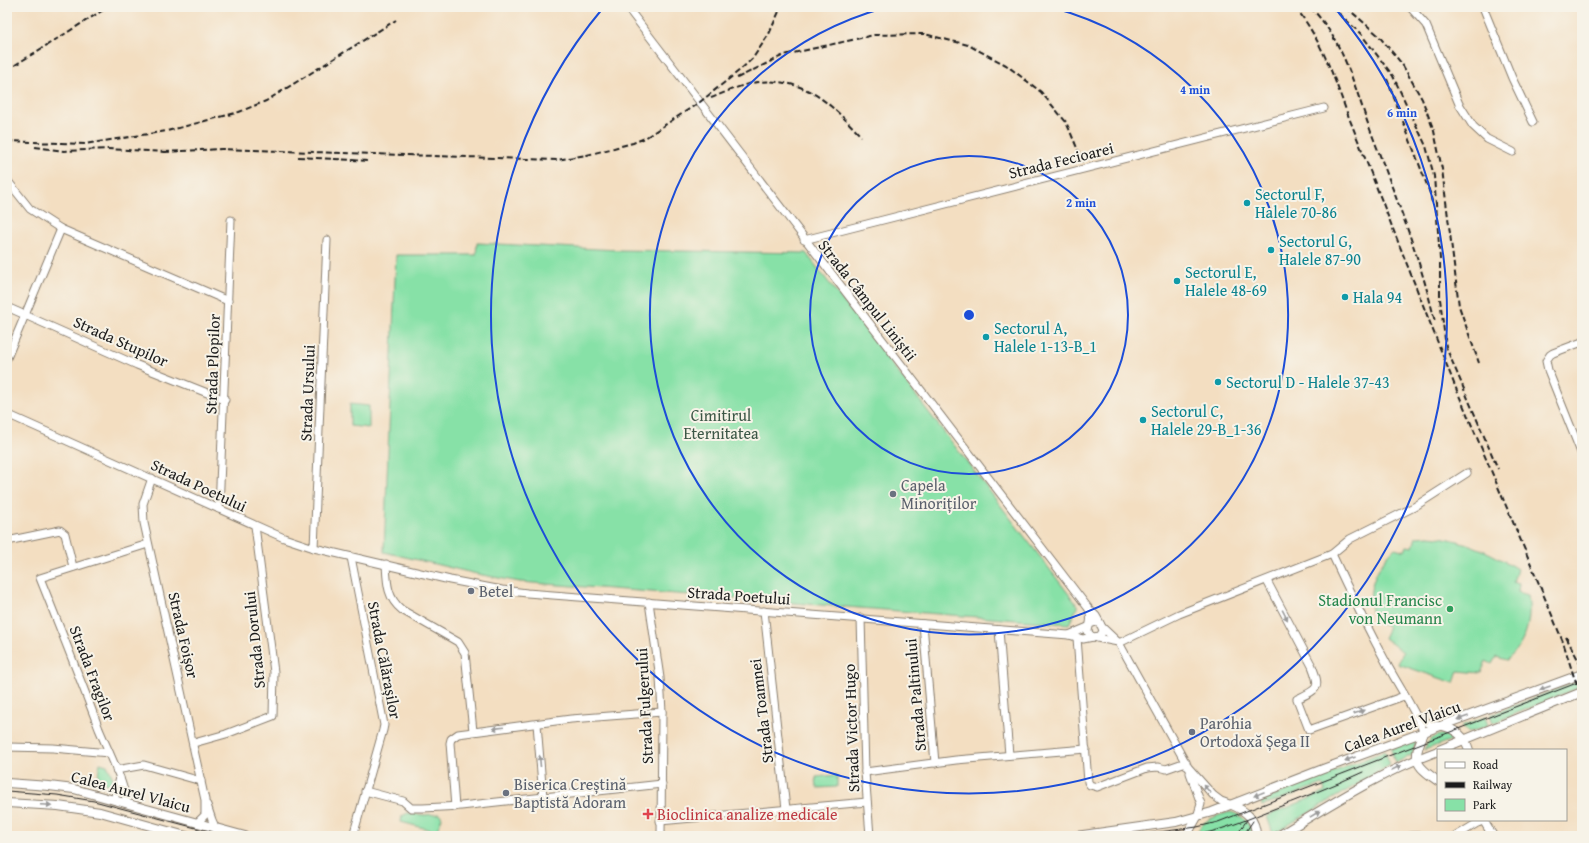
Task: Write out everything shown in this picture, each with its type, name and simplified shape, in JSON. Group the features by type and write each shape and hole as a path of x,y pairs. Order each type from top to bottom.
{"main road":[{"name":"Calea Aurel Vlaicu","path":"1076,836 1176,822 1197,817 1582,674"},
{"path":"1442,749 1582,692"},
{"path":"1442,726 1456,732 1466,740 1470,749"},
{"path":"1424,733 1418,747 1417,759 1425,773 1437,780"},
{"path":"1278,836 1352,792 1417,759 1437,751"},
{"name":"Calea Aurel Vlaicu","path":"7,783 61,787 127,803 197,823 218,832 245,836"},
{"name":"Calea Aurel Vlaicu","path":"7,804 58,806 100,812 186,836"},
{"path":"1232,805 1245,811 1250,817 1255,826 1256,836"},
{"path":"1188,836 1189,831 1197,817"},
{"path":"1478,821 1484,822 1494,836"},
{"path":"1478,821 1488,836"},
{"path":"1488,821 1494,836"}],"street":[{"name":"Strada Câmpul Liniștii","path":"627,7 804,240 1089,609 1096,616 1101,625 1118,643 1187,765"},
{"path":"1410,7 1426,25 1459,104 1473,126 1487,139 1513,152"},
{"path":"1483,7 1512,78 1533,122"},
{"name":"Strada Fecioarei","path":"804,240 1324,108"},
{"path":"7,180 27,207 61,229 228,301"},
{"name":"Strada Plopilor","path":"219,509 225,400 230,220"},
{"path":"7,358 24,314 61,229"},
{"name":"Strada Ursului","path":"314,548 327,240"},
{"name":"Strada Stupilor","path":"7,307 138,365 225,400"},
{"path":"1581,451 1548,370 1546,361 1553,353 1582,342"},
{"name":"Strada Poetului","path":"7,414 284,538 314,548 351,557 502,590 1069,635 1086,639 1094,637 1118,643"},
{"path":"1118,643 1180,614 1267,581 1332,554 1350,540 1420,503 1468,473"},
{"name":"Strada Foișor","path":"152,478 143,504 144,522 148,544 194,743 205,800 218,832"},
{"name":"Strada Dorului","path":"194,743 226,734 273,716 274,672 255,526"},
{"path":"7,541 60,530 65,534 73,567 148,544"},
{"path":"1332,554 1404,696 1416,714 1424,733"},
{"name":"Strada Călărașilor","path":"351,557 384,724 353,836"},
{"path":"386,564 389,591 395,604 402,610 458,642 463,648 465,653 473,731"},
{"name":"Strada Fragilor","path":"73,567 40,578 109,754 120,778 127,803"},
{"path":"1267,581 1312,666 1317,680 1317,687 1314,690 1297,699 1309,730 1404,696"},
{"name":"Strada Fulgerului","path":"649,602 660,678 662,712 661,836"},
{"path":"1069,635 1089,625 1096,622 1101,625 1103,632 1094,637 1088,633 1089,625 1089,609"},
{"name":"Strada Toamnei","path":"764,611 786,809"},
{"name":"Strada Victor Hugo","path":"861,618 867,802 870,836"},
{"name":"Strada Paltinului","path":"923,624 935,763"},
{"path":"999,630 1009,755"},
{"path":"1077,638 1088,782 1090,785 1097,787 1147,768 1158,767 1166,770 1187,765"},
{"path":"455,807 450,743 451,739 458,734 571,719 662,712"},
{"path":"1416,714 1425,722 1432,725 1442,726"},
{"path":"537,724 543,797"},
{"path":"7,747 53,748 109,754"},
{"path":"866,772 1009,755 1086,749"},
{"path":"116,770 144,765 201,781"},
{"path":"1187,765 1212,795 1221,801 1232,805"},
{"path":"1187,765 1201,804 1197,817"},
{"path":"114,800 120,778"},
{"name":"Strada Fulgerului","path":"365,791 403,801 411,808 455,807 662,784"},
{"name":"Strada Foișor","path":"197,823 205,813 205,800"},
{"path":"660,821 867,802"},
{"path":"1456,836 1478,821"},
{"path":"1411,836 1419,836"}],"green space":[{"name":"Cimitirul Eternitatea","path":"477,243 618,250 806,253 1078,606 1069,624 520,582 477,574 384,552 396,255 476,255"},
{"path":"350,404 369,406 369,428 350,426"},
{"name":"Stadionul Francisc von Neumann","path":"1416,537 1441,537 1464,543 1507,563 1517,569 1513,582 1519,584 1518,592 1528,595 1529,613 1526,631 1514,654 1507,660 1496,657 1492,664 1486,661 1481,673 1458,671 1454,683 1398,664 1403,652 1384,638 1389,627 1381,624 1382,616 1371,612 1370,603 1372,585 1378,569 1383,562 1395,548 1405,551 1407,546 1413,547"},
{"path":"1575,682 1578,688 1493,723 1490,715"},
{"path":"1485,717 1488,725 1469,733 1461,726"},
{"path":"1445,734 1457,738 1424,750 1432,739"},
{"path":"1416,740 1412,755 1395,763 1391,749"},
{"path":"1385,751 1390,765 1273,834 1267,816 1325,792 1323,784 1262,806 1261,801"},
{"path":"100,763 107,765 113,778 111,785 97,781"},
{"path":"837,775 837,787 817,788 816,777"},
{"path":"1230,812 1239,815 1246,820 1250,827 1252,836 1196,836 1201,826 1205,822 1214,817"},
{"path":"408,813 424,815 440,814 442,818 437,830 435,831 401,822 402,816"}],"tram line":[{"path":"1129,836 1197,827 1218,822 1582,681"},
{"path":"1191,836 1210,832 1238,823 1315,793 1363,772"},
{"path":"7,791 57,795 94,801 226,836"},
{"path":"1236,836 1247,820"},
{"path":"1243,836 1253,821"}],"railway":[{"path":"7,70 108,7"},
{"path":"164,152 221,149 557,160 587,155 633,143 645,138 700,102 753,58 769,34 781,7"},
{"path":"1295,7 1312,31 1331,70 1455,386 1563,642 1574,677 1582,694"},
{"path":"1310,7 1332,34 1354,82 1414,249 1435,322"},
{"path":"1332,7 1361,34 1393,76 1426,146 1434,176 1440,259 1440,299 1446,347 1498,469"},
{"path":"1346,7 1378,35 1402,64 1422,99 1434,131 1442,169 1459,306 1479,363"},
{"path":"7,141 85,144 167,131 239,112 266,101 396,20"},
{"path":"737,78 784,55 874,35 924,34 968,45 1006,65 1041,92 1066,122 1083,162"},
{"path":"1387,79 1430,193 1432,202"},
{"path":"711,98 752,83 786,83 800,87 826,102 861,136"},
{"path":"35,147 64,151 107,149 168,152"},
{"path":"298,157 369,161"},
{"path":"1566,637 1582,667"}],"place":[{"name":"Sectorul F, Halele 70-86","path":"1247,203"},
{"name":"Sectorul G, Halele 87-90","path":"1271,250"},
{"name":"Sectorul E, Halele 48-69","path":"1177,281"},
{"name":"Hala 94","path":"1345,297"},
{"name":"Sectorul A, Halele 1-13-B_1","path":"986,337"},
{"name":"Sectorul D - Halele 37-43","path":"1218,382"},
{"name":"Sectorul C, Halele 29-B_1-36","path":"1143,420"},
{"name":"Capela Minoriților","path":"893,494"},
{"name":"Betel","path":"471,591"},
{"name":"Stadionul Francisc von Neumann","path":"1450,609"},
{"name":"Parohia Ortodoxă Șega II","path":"1192,732"},
{"name":"Biserica Creștină Baptistă Adoram","path":"506,793"},
{"name":"Bioclinica analize medicale","path":"648,814"}]}
